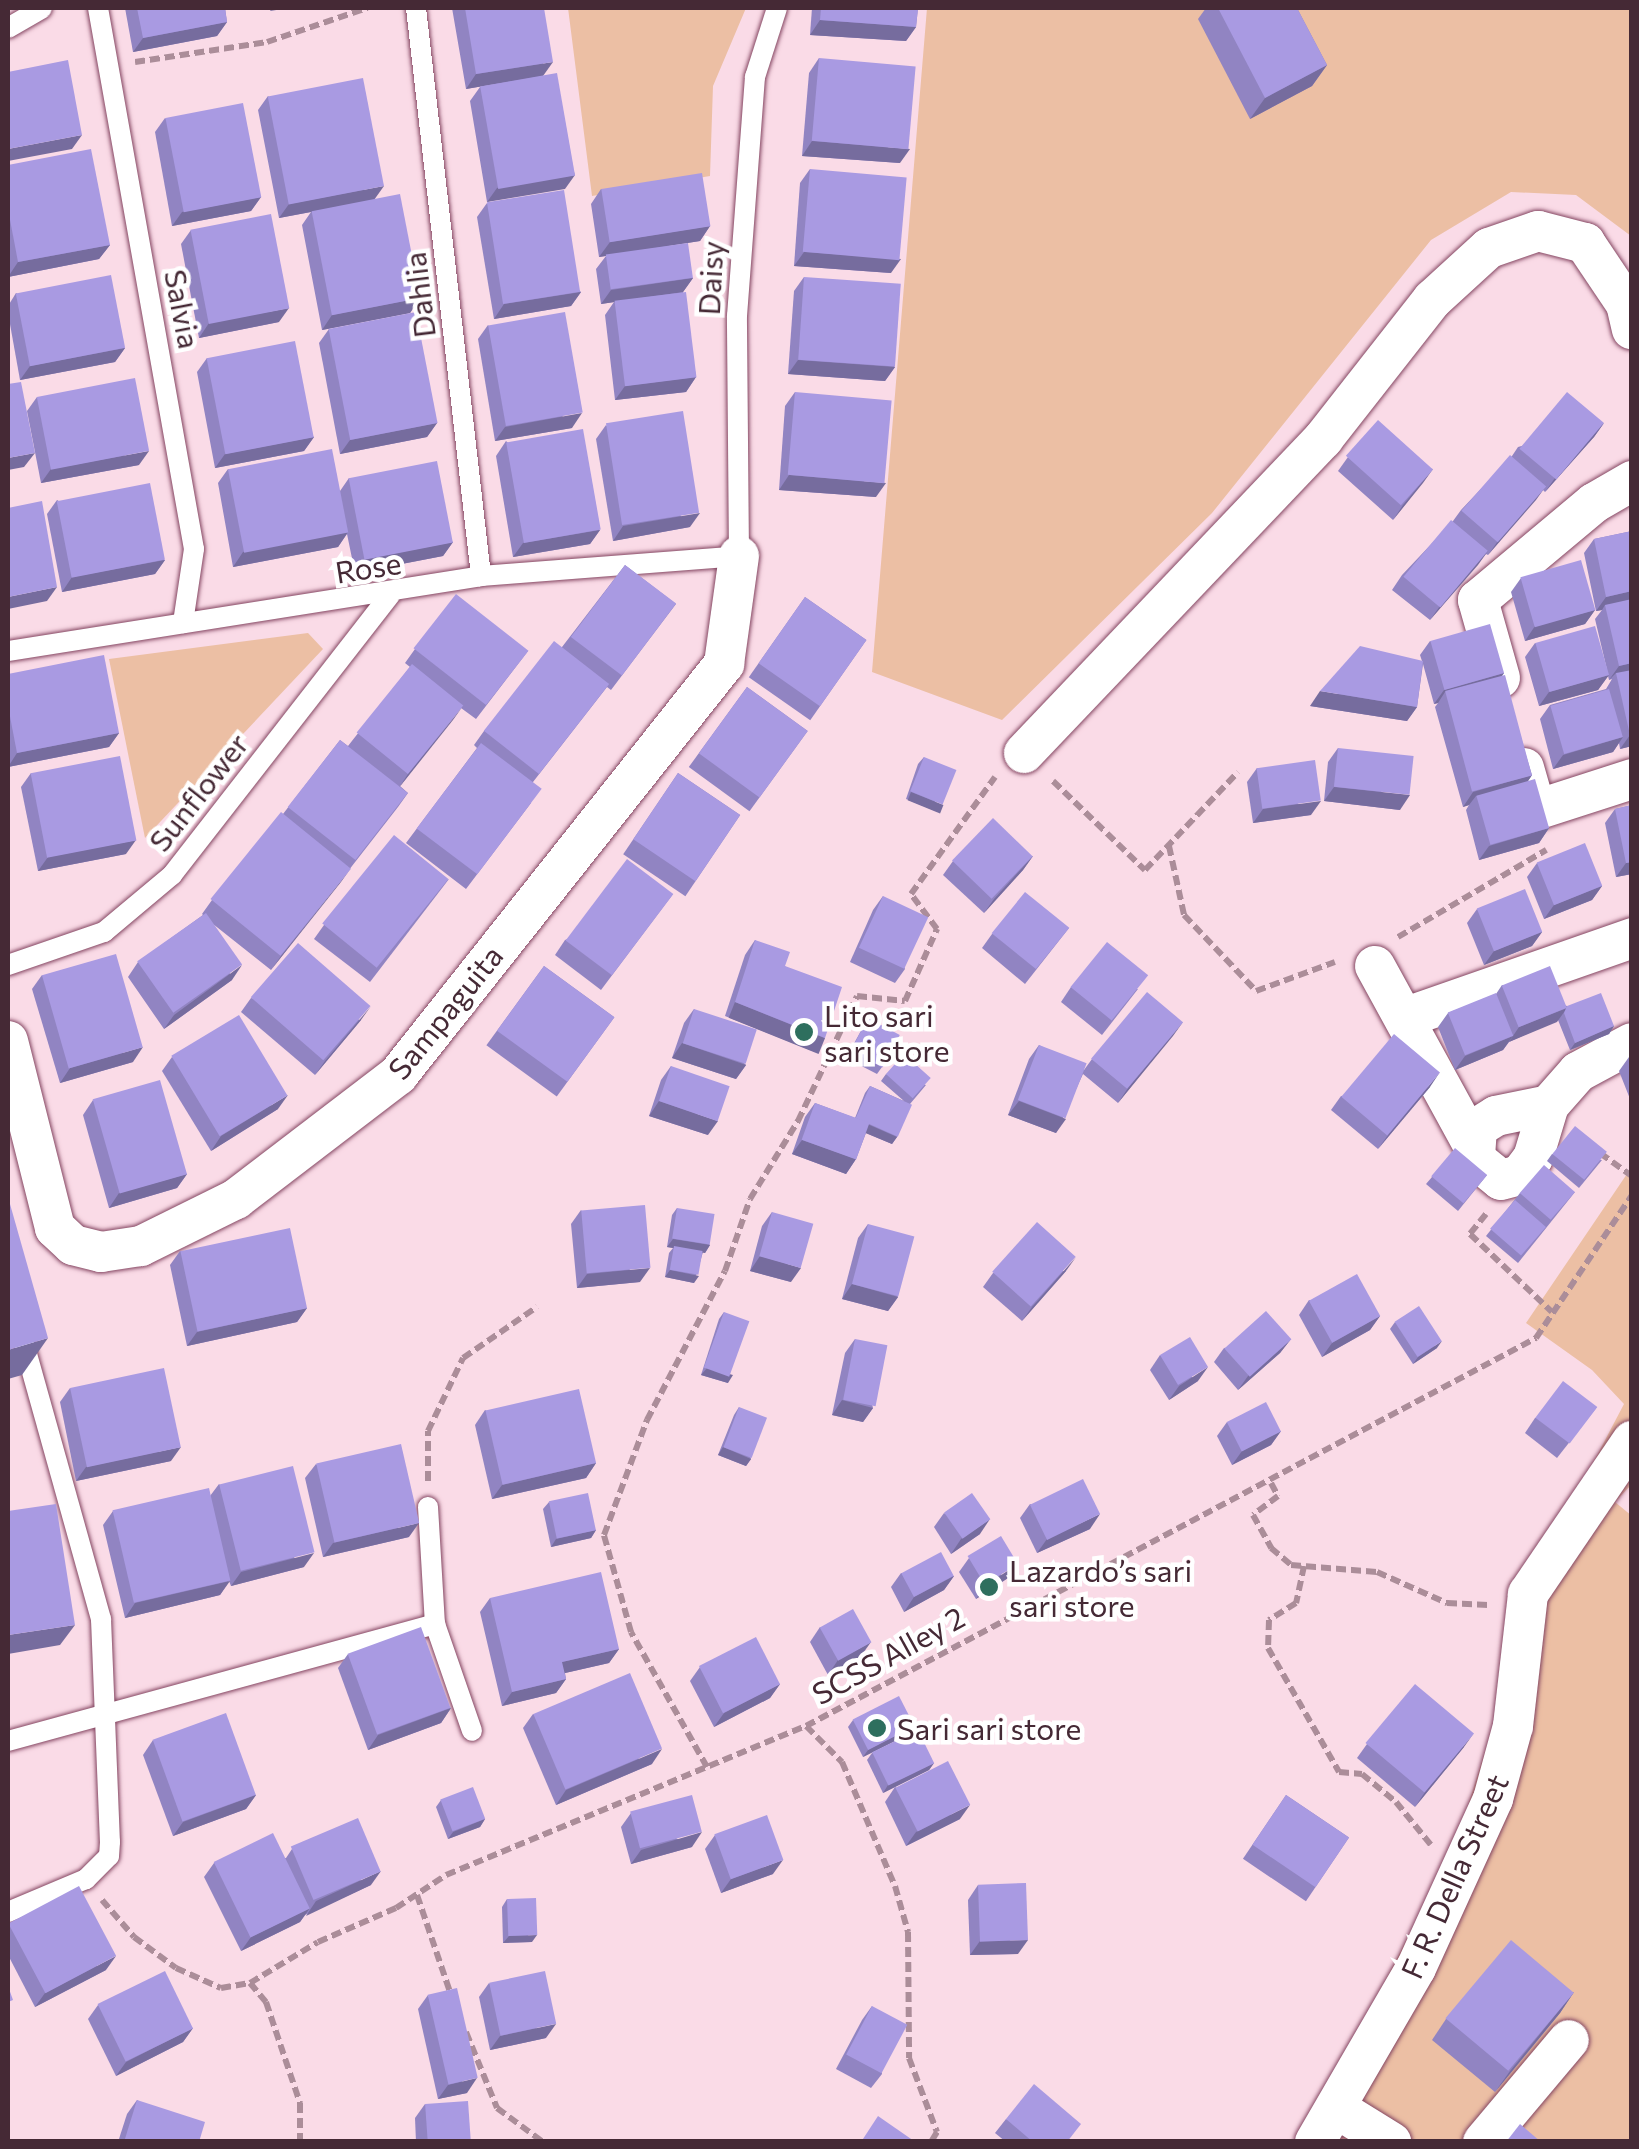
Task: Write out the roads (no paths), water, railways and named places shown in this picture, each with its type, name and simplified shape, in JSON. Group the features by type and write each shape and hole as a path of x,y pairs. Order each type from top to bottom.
{"street":[{"path":"1024,753 1323,439 1432,300 1490,248 1538,230 1585,243 1626,304 1632,329"},
{"path":"1632,480 1594,503 1478,600 1536,810 1632,780"},
{"name":"Sampaguita","path":"8,1041 54,1228 73,1245 102,1252 141,1246 236,1199 398,1075 724,664 739,556"},
{"path":"1404,1018 1632,938"},
{"path":"1368,956 1487,1172 1513,1179 1532,1158 1547,1110 1578,1072 1632,1042"},
{"path":"1472,1143 1477,1128 1496,1116 1547,1110"},
{"name":"F. R. Della Street","path":"1326,2125 1416,1968 1494,1799 1513,1726 1521,1612 1632,1441"},
{"path":"1483,2142 1569,2040"},
{"path":"1326,2125 1390,2142"}],"lane":[{"path":"8,28 42,8"},
{"name":"Salvia","path":"98,8 194,549 183,623"},
{"name":"Dahlia","path":"416,8 481,576"},
{"name":"Daisy","path":"739,556 740,278 755,77 778,8"},
{"name":"Rose","path":"8,650 390,595 481,576 739,556"},
{"name":"Sunflower","path":"8,966 104,932 172,875 390,595"},
{"path":"8,1286 101,1619 108,1718 110,1856 86,1879 8,1912"},
{"path":"428,1507 435,1624 472,1731"},
{"path":"8,1741 108,1718 435,1624"}],"place":[{"name":"Lito sari sari store","path":"804,1032"},
{"name":"Lazardo’s sari sari store","path":"989,1587"},
{"name":"Sari sari store","path":"877,1728"}]}
